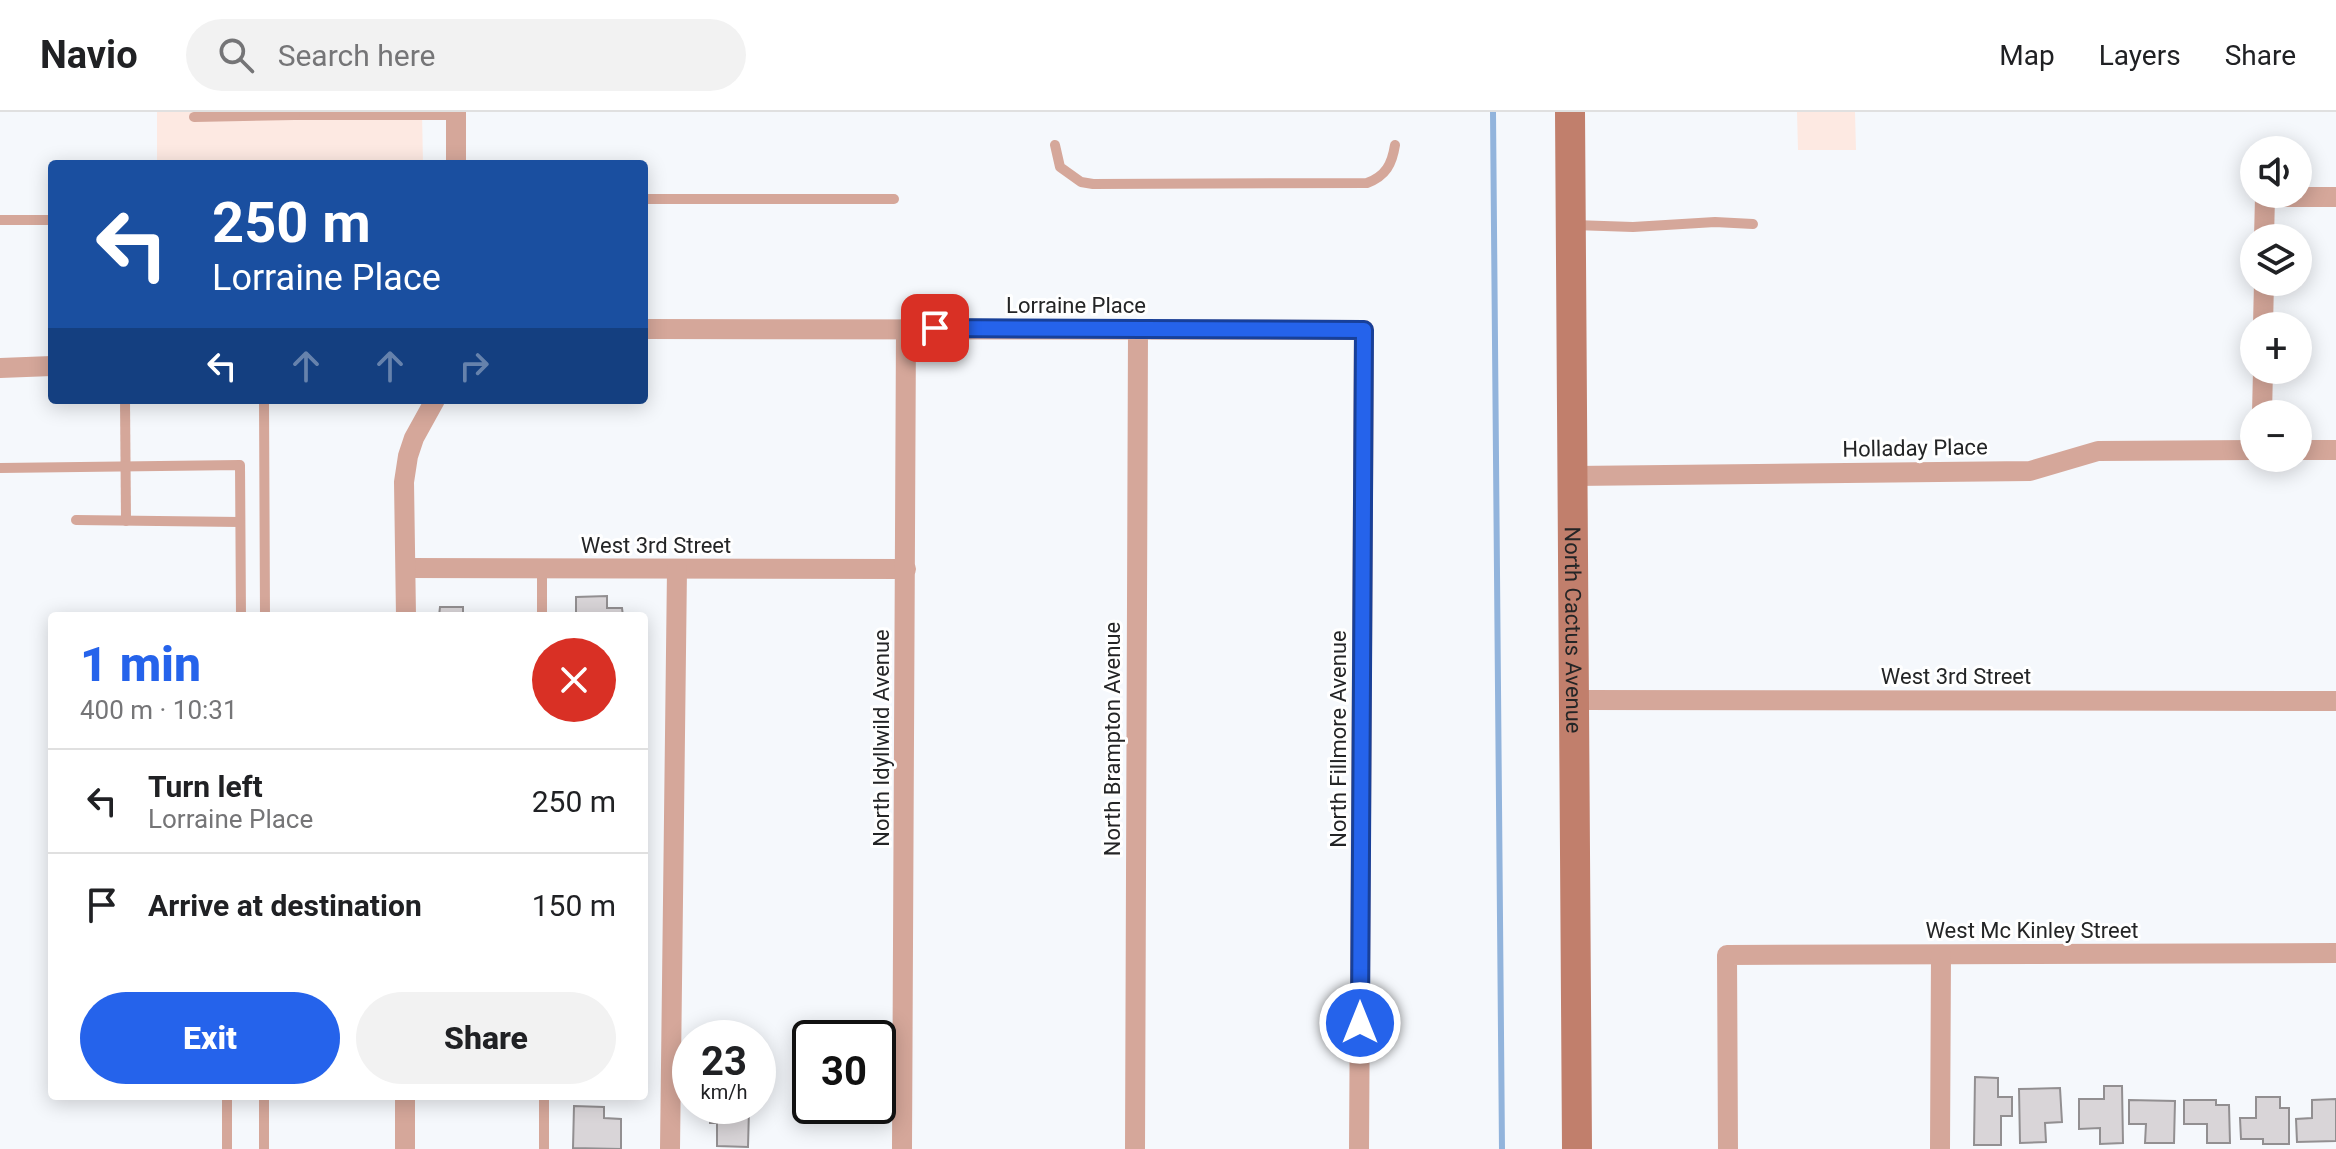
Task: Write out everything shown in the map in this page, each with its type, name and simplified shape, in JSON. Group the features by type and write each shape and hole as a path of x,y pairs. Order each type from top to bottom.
{"main road":[{"name":"North Cactus Avenue","path":"1570,112 1577,1149"}],"street":[{"path":"456,113 456,160"},
{"path":"2264,224 2265,197 2336,197"},
{"name":"North Idyllwild Avenue","path":"902,1149 906,328"},
{"name":"Lorraine Place","path":"648,329 1364,330"},
{"name":"North Brampton Avenue","path":"1135,1149 1138,330"},
{"name":"North Fillmore Avenue","path":"1359,1149 1364,330"},
{"path":"0,368 48,366"},
{"path":"406,612 404,482 408,456 432,404"},
{"name":"Holladay Place","path":"1574,476 2030,471 2098,451 2240,450"},
{"path":"2312,450 2336,450"},
{"name":"West 3rd Street","path":"406,568 906,569"},
{"path":"670,1149 677,569"},
{"name":"West 3rd Street","path":"1576,700 2336,701"},
{"name":"West Mc Kinley Street","path":"1728,1149 1727,955 2336,953"},
{"path":"1940,1149 1941,955"},
{"path":"405,1100 405,1149"}],"lane":[{"path":"194,117 295,113 456,113"},
{"path":"1055,145 1060,167 1069,176 1093,184 1367,183 1379,179 1387,171 1395,145"},
{"path":"648,199 894,199"},
{"path":"0,220 48,220"},
{"path":"1572,225 1753,224"},
{"path":"125,404 126,521"},
{"path":"264,404 265,612"},
{"path":"0,468 240,465 241,612"},
{"path":"76,520 240,522"},
{"path":"542,569 542,612"},
{"path":"227,1100 227,1149"},
{"path":"264,1100 264,1149"},
{"path":"544,1100 544,1149"}],"shaded area":[{"path":"157,112 422,112 423,160 157,160"},
{"path":"1797,112 1855,112 1856,150 1798,150"}],"building":[{"path":"607,596 607,608 622,608 622,612 576,612 576,597"},
{"path":"440,607 463,607 463,612 439,612"},
{"path":"1975,1077 1998,1078 1998,1097 2012,1097 2012,1116 2001,1116 2001,1145 1974,1145"},
{"path":"2104,1086 2122,1086 2123,1143 2100,1144 2100,1128 2079,1129 2079,1099 2104,1099"},
{"path":"2060,1088 2062,1122 2045,1123 2046,1142 2020,1143 2019,1089"},
{"path":"2256,1097 2280,1097 2280,1108 2289,1108 2289,1144 2263,1144 2263,1139 2241,1139 2240,1118 2256,1118"},
{"path":"2336,1099 2336,1141 2297,1142 2296,1119 2312,1118 2312,1100"},
{"path":"2129,1100 2175,1101 2174,1143 2145,1143 2146,1124 2129,1124"},
{"path":"2184,1100 2216,1100 2216,1105 2229,1105 2230,1143 2207,1143 2207,1124 2184,1124"},
{"path":"574,1106 604,1107 604,1118 621,1119 621,1149 573,1148"},
{"path":"717,1124 749,1124 748,1147 717,1146"}],"waterway":[{"path":"1493,112 1502,1149"}],"route":[{"path":"935,328 1364,330 1360,1023"}]}
